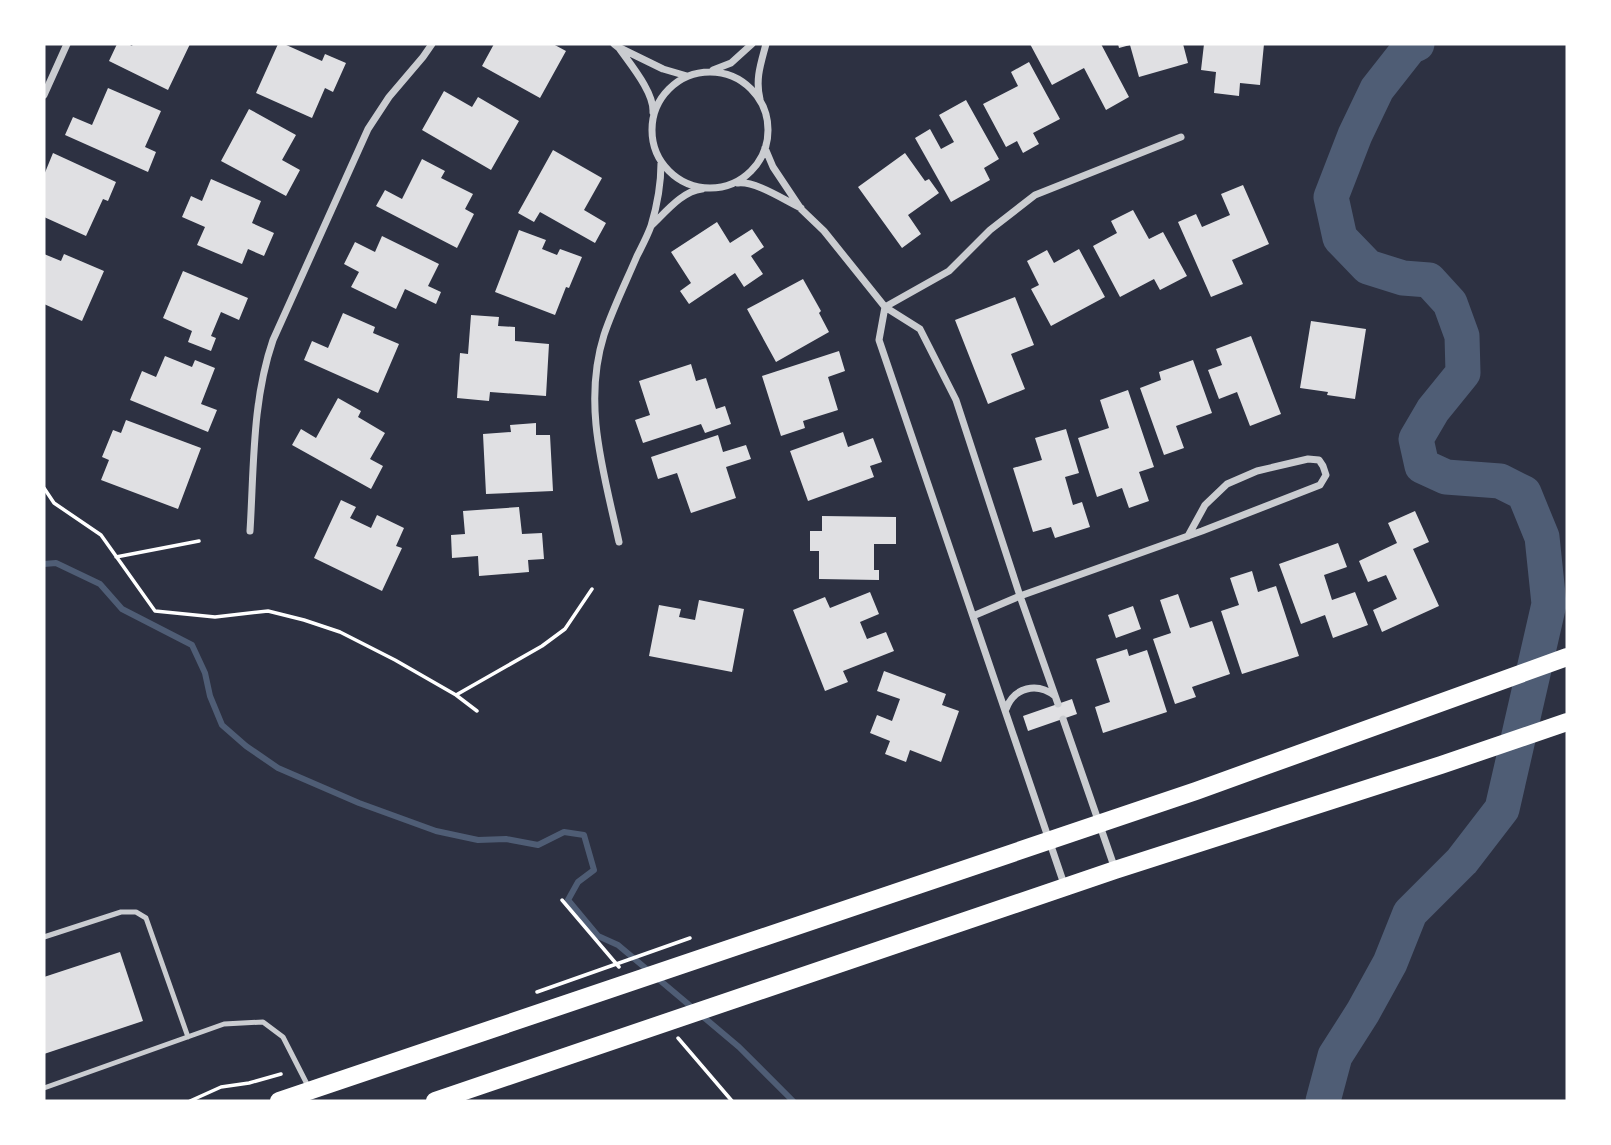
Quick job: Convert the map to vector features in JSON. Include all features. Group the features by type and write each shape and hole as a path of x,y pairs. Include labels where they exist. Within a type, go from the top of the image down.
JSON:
{"main road":[{"path":"279,1101 1196,791 1567,657"},
{"path":"435,1101 1115,870 1567,722"}],"street":[{"path":"44,95 67,44"},
{"path":"250,531 259,393 272,340 368,129 389,97 432,44"},
{"path":"653,116 656,106 670,87 687,76 717,70 731,63 752,44"},
{"path":"732,184 752,169 765,148 768,133 757,86 766,44"},
{"path":"617,46 663,69 687,76"},
{"path":"617,46 649,95 653,106 651,136 661,163 677,179 705,188"},
{"path":"707,72 730,75 747,86 761,103"},
{"path":"1065,887 879,340 886,307 949,271 990,230 1035,195 1181,137"},
{"path":"765,148 773,167 801,209 824,231 886,307 919,329 956,400 1057,700 1042,688 1026,688 1013,697 1005,711"},
{"path":"620,542 597,439 594,413 596,374 608,323 650,227 659,188 661,163"},
{"path":"650,227 694,190 742,182 801,209"},
{"path":"973,616 1020,596 1188,536 1320,485 1326,475 1323,466 1319,460 1308,459 1257,471 1227,484 1205,505 1188,536"},
{"path":"1063,719 1115,870"}],"lane":[{"path":"44,937 121,912 136,912 146,918 188,1037"},
{"path":"44,1088 224,1024 263,1022 284,1037 311,1090"}],"path":[{"path":"44,488 54,503 101,535 155,611 215,617 268,611 304,620 340,632 395,660 456,695 477,711"},
{"path":"116,557 199,541"},
{"path":"456,695 542,646 565,629 592,589"},
{"path":"562,900 624,973"},
{"path":"539,991 690,938"},
{"path":"677,1036 732,1101"},
{"path":"190,1101 221,1087 281,1074"}],"building":[{"path":"117,44 190,44 168,90 109,61"},
{"path":"278,44 284,44 322,61 325,54 346,63 333,92 325,88 312,118 256,93"},
{"path":"494,44 553,44 566,51 540,98 482,66"},
{"path":"1030,44 1101,44 1129,97 1106,110 1084,68 1052,85"},
{"path":"1118,44 1183,44 1188,63 1139,77 1130,45 1119,48"},
{"path":"1204,44 1264,44 1260,85 1240,83 1239,96 1214,93 1216,72 1201,70"},
{"path":"1029,62 1060,119 1033,133 1039,144 1023,153 1017,141 1006,147 983,104 1018,86 1011,72"},
{"path":"108,88 161,111 145,147 156,152 148,172 65,135 73,117 92,125"},
{"path":"444,91 472,107 478,97 519,121 491,170 422,130"},
{"path":"966,100 999,159 984,168 990,180 951,202 915,138 930,129 941,149 954,142 939,115"},
{"path":"249,109 296,135 282,160 300,170 286,196 221,161"},
{"path":"553,150 602,178 584,210 606,223 595,243 540,212 534,222 518,213"},
{"path":"53,153 116,182 108,201 103,199 86,236 44,217 44,175"},
{"path":"905,153 925,181 929,179 939,193 908,215 921,234 902,248 858,187"},
{"path":"422,159 445,171 441,178 473,194 465,209 474,214 457,248 376,206 385,190 402,199"},
{"path":"211,179 261,201 252,223 274,233 264,256 248,249 242,264 197,245 205,227 182,217 191,196 202,201"},
{"path":"1243,185 1269,244 1232,260 1243,284 1211,297 1178,222 1196,214 1202,227 1230,215 1221,194"},
{"path":"1133,210 1149,239 1163,232 1187,276 1160,290 1154,279 1120,297 1093,246 1117,233 1111,221"},
{"path":"717,222 730,243 752,229 764,247 751,256 763,274 744,287 735,273 689,304 680,291 691,283 671,252"},
{"path":"519,230 546,240 542,249 557,255 560,249 582,257 555,315 495,292"},
{"path":"382,236 439,264 428,286 441,292 436,304 405,289 396,309 351,287 359,272 344,264 355,242 375,252"},
{"path":"1079,249 1105,297 1051,326 1031,289 1039,285 1027,261 1047,250 1054,263"},
{"path":"44,254 61,261 64,254 104,271 82,321 44,304"},
{"path":"183,271 248,298 239,320 221,312 211,336 216,338 211,351 188,342 192,331 163,318"},
{"path":"803,279 829,332 776,362 747,309"},
{"path":"1015,297 1034,345 1011,354 1025,389 988,404 955,320"},
{"path":"343,313 375,327 373,333 399,344 378,393 304,360 312,341 328,348"},
{"path":"471,315 499,317 498,326 515,327 515,341 549,344 546,396 490,392 489,401 457,398 460,353 468,354"},
{"path":"1311,321 1366,329 1355,399 1300,388"},
{"path":"1251,336 1281,414 1250,426 1237,392 1219,399 1208,370 1222,365 1216,349"},
{"path":"839,351 845,371 828,377 838,410 803,421 805,428 781,436 762,376"},
{"path":"165,356 192,367 195,360 215,368 201,404 217,410 208,432 130,400 142,371 156,377"},
{"path":"1193,360 1212,413 1176,426 1184,448 1164,455 1140,388 1161,380 1159,372"},
{"path":"691,364 696,381 706,378 716,409 725,406 731,424 705,433 701,424 643,443 635,420 650,415 639,381"},
{"path":"1128,390 1154,467 1139,472 1149,501 1129,508 1122,488 1097,497 1078,438 1109,428 1100,400"},
{"path":"338,398 361,411 358,417 385,433 370,459 383,466 371,489 292,445 301,429 316,438"},
{"path":"126,420 201,448 178,509 101,480 109,460 102,457 113,430 121,433"},
{"path":"536,423 536,435 550,435 553,491 486,494 483,434 511,432 510,425"},
{"path":"1066,429 1079,473 1065,477 1073,505 1082,502 1090,527 1055,538 1051,527 1033,532 1013,468 1042,460 1035,438"},
{"path":"843,432 848,447 873,438 882,462 870,466 874,477 808,501 790,451"},
{"path":"718,435 723,452 746,445 751,459 726,467 736,498 691,513 677,473 658,479 651,457"},
{"path":"341,500 356,507 350,518 371,528 377,515 404,528 396,546 402,548 382,591 314,558"},
{"path":"519,507 522,534 542,533 544,559 528,560 529,572 479,576 478,556 452,558 451,535 465,534 463,511"},
{"path":"1415,511 1429,542 1413,549 1439,606 1382,632 1373,610 1397,599 1386,575 1368,582 1359,561 1397,543 1388,523"},
{"path":"822,516 896,517 896,544 874,544 874,570 879,570 879,580 819,579 819,551 810,551 810,531 822,531"},
{"path":"1338,543 1347,567 1324,575 1332,600 1355,592 1368,625 1333,638 1325,615 1301,624 1279,564"},
{"path":"1252,571 1258,592 1276,586 1299,656 1242,674 1221,611 1239,605 1230,578"},
{"path":"870,592 879,614 860,622 867,639 886,632 894,651 843,671 848,682 825,691 793,610 825,597 830,608"},
{"path":"1178,594 1190,628 1212,621 1230,674 1192,687 1196,697 1175,704 1153,639 1171,633 1160,600"},
{"path":"699,600 744,609 732,672 649,656 659,605 681,609 679,617 695,620"},
{"path":"1133,606 1141,629 1116,638 1108,615"},
{"path":"1127,649 1129,656 1147,650 1167,712 1103,733 1095,707 1110,702 1096,659"},
{"path":"884,671 946,694 942,705 959,711 941,762 910,750 906,762 885,754 890,741 870,733 877,715 892,721 900,699 877,691"},
{"path":"1072,699 1077,714 1028,731 1023,716"},
{"path":"120,952 143,1021 44,1054 44,977"}],"waterway":[{"path":"1323,1101 1335,1056 1390,963 1410,913 1462,861 1502,809 1549,604 1542,537 1524,493 1500,481 1446,477 1422,466 1416,439 1433,410 1463,373 1462,336 1450,303 1429,280 1403,278 1368,267 1340,238 1331,197 1355,135 1377,89 1410,47 1417,44"},
{"path":"44,564 56,563 100,584 122,609 192,645 205,673 210,696 222,725 278,768 359,803 436,831 478,840 506,839 538,845 564,832 584,835 594,870 578,882 568,900 598,936 618,945 739,1047 793,1101"}]}
